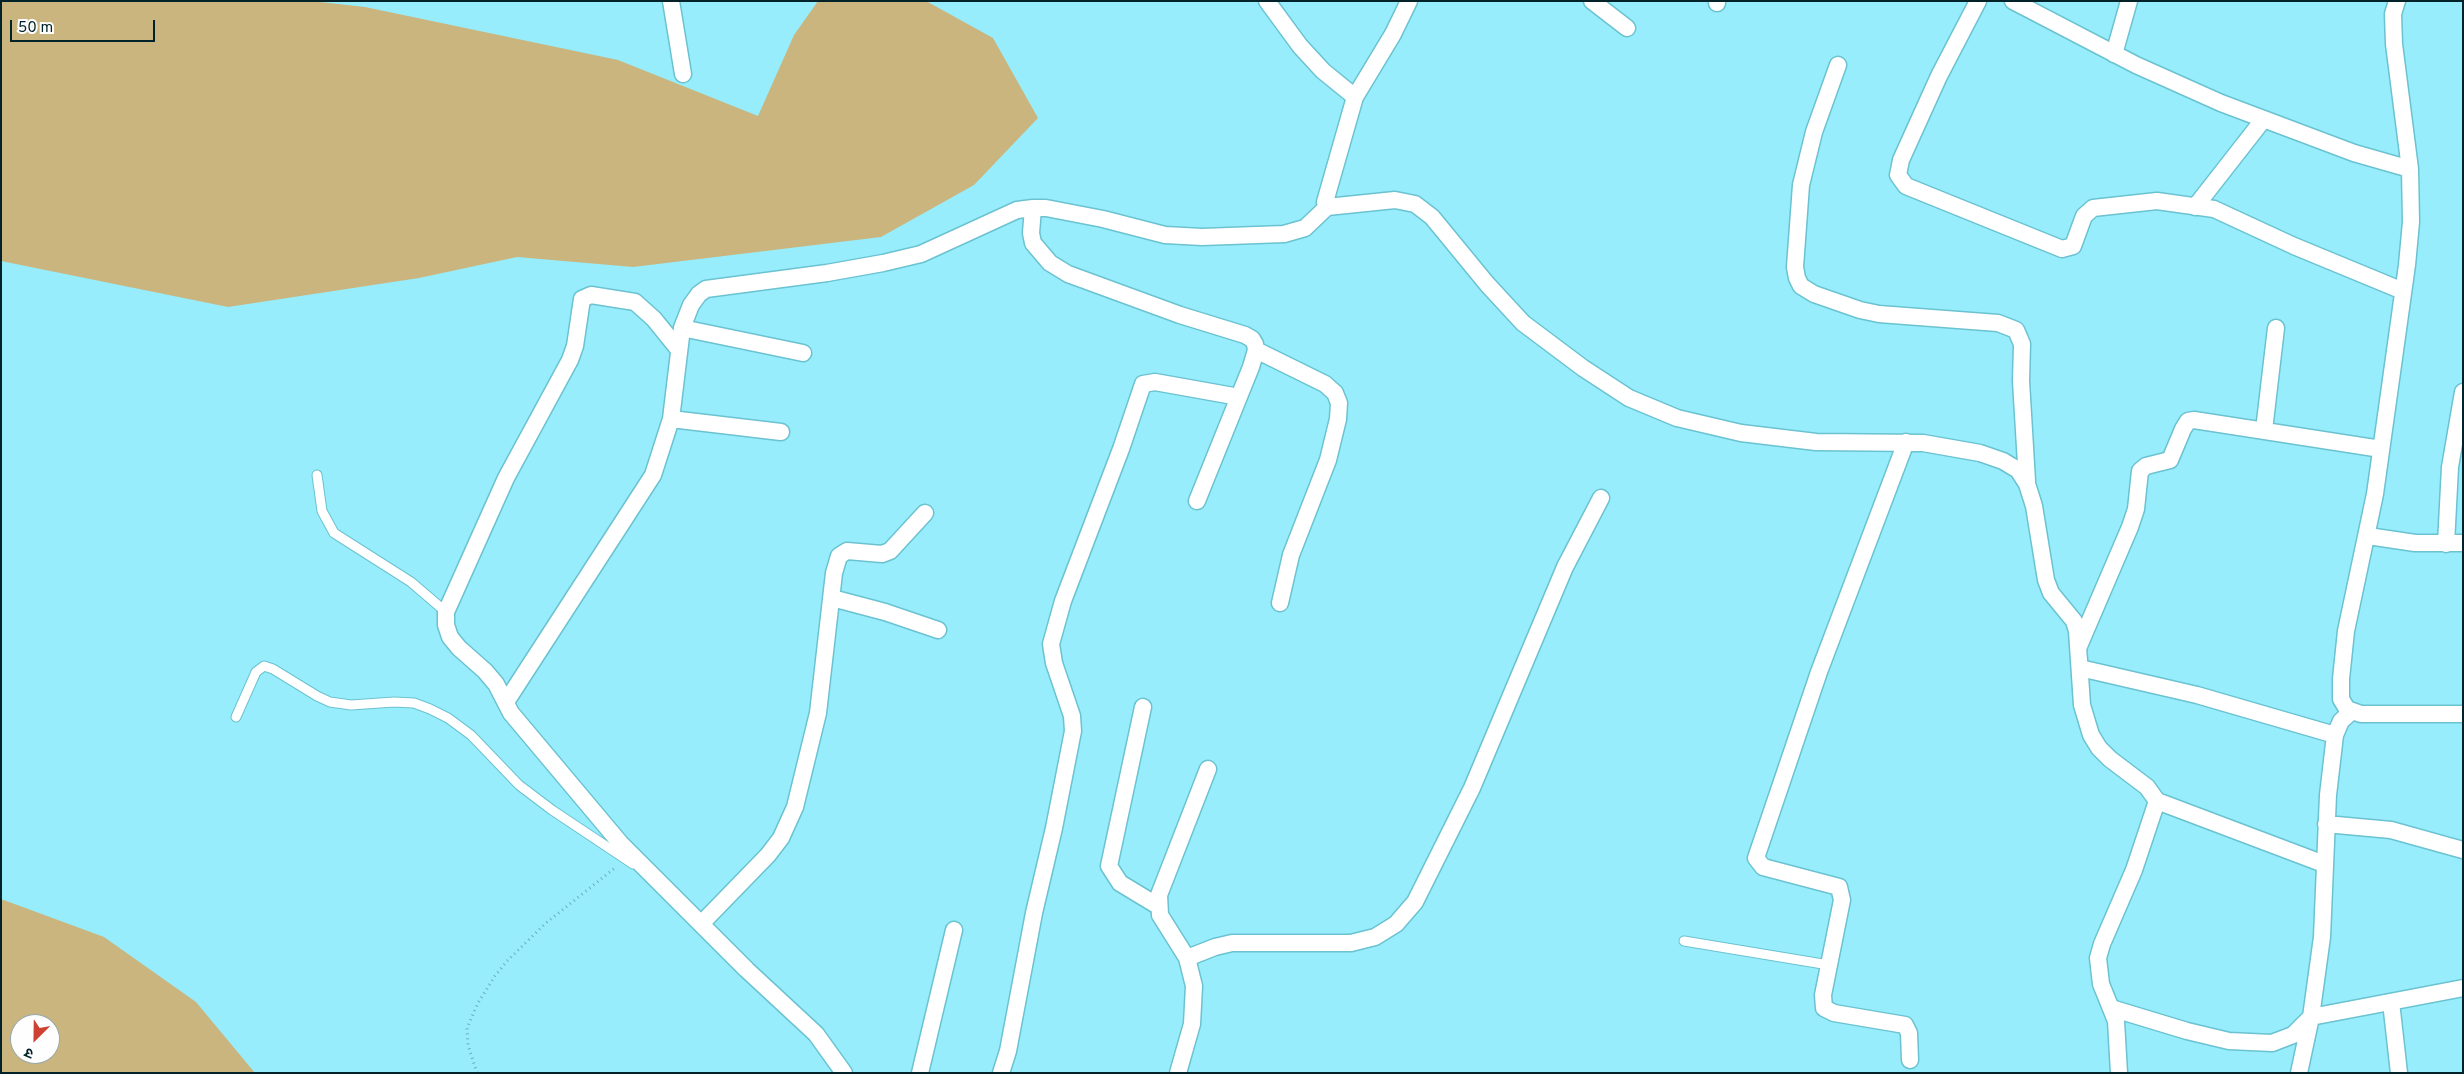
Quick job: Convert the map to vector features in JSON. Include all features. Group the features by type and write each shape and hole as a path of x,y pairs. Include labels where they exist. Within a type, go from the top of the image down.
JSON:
{"street":[{"path":"671,1 683,74"},
{"path":"1267,1 1300,46 1317,65 1355,97"},
{"path":"1327,207 1325,202 1355,97 1393,34 1409,1"},
{"path":"1592,1 1627,28"},
{"path":"1978,1 1939,76 1904,152 1898,174 1902,183 2062,249 2072,246 2084,216 2093,208 2158,201 2204,207 2221,212 2294,246 2403,291"},
{"path":"2013,1 2114,54 2263,120 2354,153 2410,170"},
{"path":"2114,54 2129,1"},
{"path":"2397,1 2393,14 2394,44 2410,170 2411,222 2368,536 2346,631 2341,699 2351,712 2360,714 2463,714"},
{"path":"1838,65 1814,132 1803,177 1795,267 1801,286 1814,294 1860,310 1879,314 1998,323 2016,330 2022,344 2021,390 2027,484 2034,506 2046,580 2051,593 2074,621 2079,646 2082,705 2098,748 2147,788 2156,801 2324,864"},
{"path":"2195,207 2263,120"},
{"path":"506,702 644,492 653,475 671,419 682,328 691,305 699,294 706,289 827,274 921,254 1017,210 1046,208 1103,219 1165,235 1202,238 1284,234 1304,228 1327,207 1395,200 1415,204 1432,217 1487,284 1524,323 1583,368 1630,398 1677,418 1741,433 1816,442 1923,443 1980,453 2003,461 2018,470 2027,484"},
{"path":"1032,208 1031,233 1033,243 1050,263 1068,274 1180,315 1252,338 1256,350 1197,501"},
{"path":"679,350 654,319 635,302 591,295 582,299 575,346 570,360 506,478 446,612 450,637 458,648 485,670 511,713 646,872 816,1034 844,1073"},
{"path":"682,328 804,354"},
{"path":"2264,430 2276,328"},
{"path":"1256,350 1325,384 1335,393 1339,403 1338,419 1328,460 1291,555 1280,604"},
{"path":"1000,1073 1008,1051 1034,913 1058,811 1073,731 1072,716 1054,663 1052,644 1062,601 1121,449 1143,384 1155,382 1239,397"},
{"path":"2368,536 2415,543 2455,543 2458,447 2463,392"},
{"path":"671,419 781,432"},
{"path":"2079,646 2130,527 2136,509 2139,476 2142,468 2170,460 2188,421 2264,430 2381,449"},
{"path":"1906,442 1819,672 1756,858 1764,867 1840,887 1842,900 1823,995 1824,1008 1834,1013 1904,1025 1909,1033 1910,1060"},
{"path":"1187,958 1214,947 1232,943 1350,943 1375,937 1396,924 1415,902 1472,788 1565,567 1600,498"},
{"path":"701,924 768,855 789,823 796,807 818,713 834,573 841,552 882,554 890,551 925,513"},
{"path":"832,598 885,612 938,630"},
{"path":"2080,668 2197,695 2335,735"},
{"path":"1143,707 1109,866 1111,872 1120,883 1158,906"},
{"path":"2300,1073 2311,1017 2322,937 2325,907 2324,864 2326,824 2335,735 2342,721 2351,712"},
{"path":"1178,1073 1194,1011 1194,986 1187,958 1160,915 1158,895 1208,769"},
{"path":"2119,1073 2119,1037 2111,1008 2101,984 2098,958 2102,944 2134,870 2156,801"},
{"path":"2326,824 2391,830 2463,850"},
{"path":"920,1073 954,930"},
{"path":"2111,1008 2187,1031 2229,1041 2278,1041 2293,1035 2311,1017 2463,988"},
{"path":"2391,1002 2399,1073"}],"lane":[{"path":"317,475 322,511 334,533 411,582 446,612"},
{"path":"236,717 256,672 264,666 330,702 351,705 394,702 414,703 430,709 448,718 471,735 519,785 552,810 646,872"},
{"path":"1684,941 1829,965"}],"path":[{"path":"478,1073 468,1044 467,1028 478,1003 507,961 572,900 626,860"}],"shaded area":[{"path":"1,1 311,1 365,7 618,60 758,116 794,35 818,1 926,1 993,38 1038,118 974,185 881,237 633,267 517,257 419,278 228,307 1,261"},
{"path":"1,899 104,937 196,1002 255,1073 1,1073"}]}
